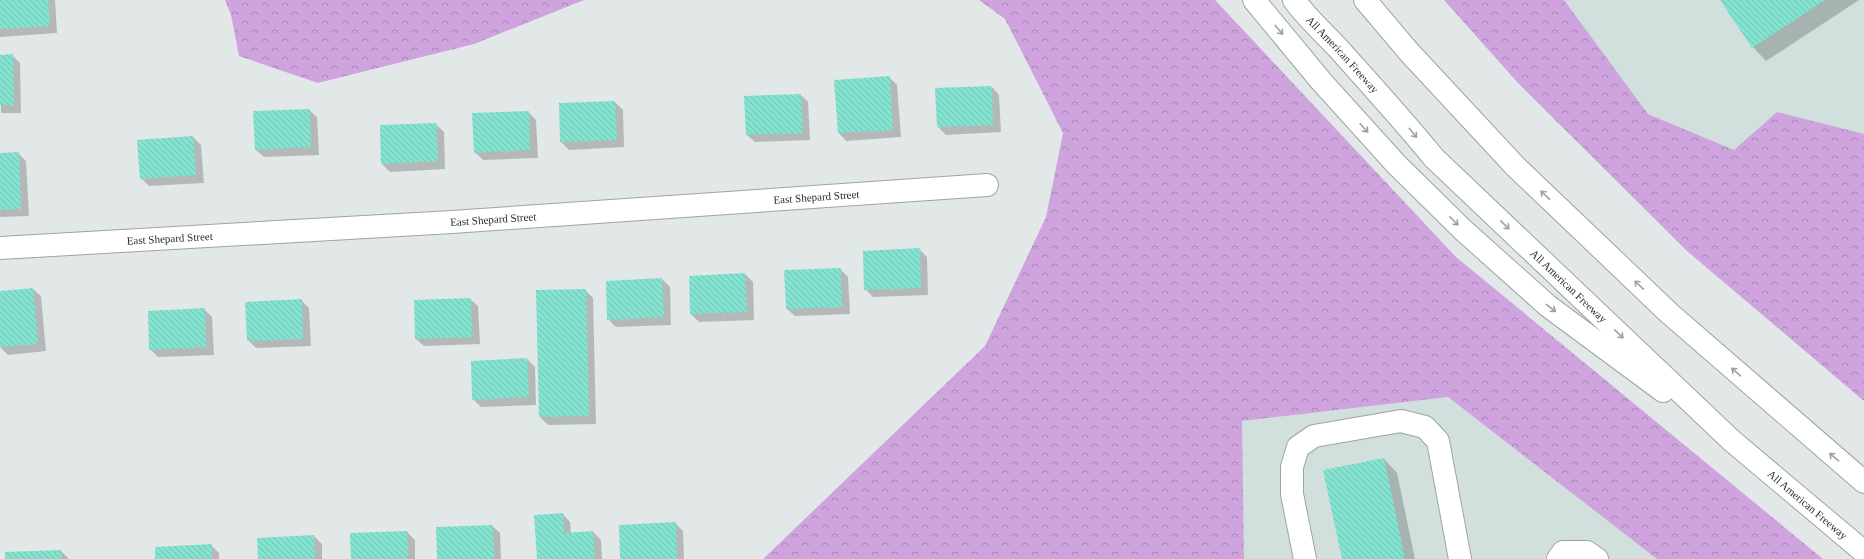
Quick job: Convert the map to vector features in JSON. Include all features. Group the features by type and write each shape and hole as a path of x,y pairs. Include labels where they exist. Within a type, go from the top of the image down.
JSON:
{"main road":[{"path":"1254,0 1321,81 1386,152 1463,230 1548,306 1731,440"},
{"name":"All American Freeway","path":"1294,0 1306,17 1332,42 1434,158 1731,440 1864,552"},
{"path":"1365,0 1415,58 1515,166 1668,313 1864,482"},
{"name":"East Shepard Street","path":"0,248 452,222 987,185"},
{"path":"1305,559 1292,494 1292,467 1298,447 1314,436 1401,421 1425,427 1438,441 1460,559"},
{"path":"1558,559 1563,552 1587,552 1596,559"}],"shaded area":[{"path":"1564,0 1864,0 1864,369 1648,114"},
{"path":"1448,397 1657,559 1244,559 1242,421"}],"green space":[{"path":"225,0 584,0 474,44 318,83 239,56 231,15"},
{"path":"979,0 1215,0 1456,257 1823,559 1657,559 1448,397 1242,421 1244,559 763,559 985,346 1046,217 1063,133 1005,19"},
{"path":"1444,0 1564,0 1648,114 1734,150 1777,112 1864,134 1864,401 1687,251 1518,83"}],"building":[{"path":"0,0 48,0 50,26 0,29"},
{"path":"1720,0 1825,0 1752,48"},
{"path":"13,54 14,105 0,105 0,55"},
{"path":"890,76 893,130 838,133 834,80"},
{"path":"992,86 993,125 937,127 935,88"},
{"path":"801,94 803,133 746,135 744,96"},
{"path":"615,101 617,140 560,142 559,103"},
{"path":"310,109 311,147 255,150 253,111"},
{"path":"529,111 530,150 474,153 472,113"},
{"path":"436,123 438,161 381,164 380,125"},
{"path":"193,136 196,175 140,179 137,140"},
{"path":"19,152 21,209 0,210 0,153"},
{"path":"920,248 921,288 864,290 863,251"},
{"path":"841,268 842,307 786,309 784,270"},
{"path":"745,273 747,312 690,314 689,276"},
{"path":"662,278 664,317 607,320 606,281"},
{"path":"33,288 38,344 0,347 0,291"},
{"path":"586,289 589,416 539,417 536,290"},
{"path":"471,298 472,337 415,339 414,300"},
{"path":"302,299 303,339 247,341 245,302"},
{"path":"205,308 206,347 149,350 148,311"},
{"path":"527,358 529,397 472,400 471,361"},
{"path":"1384,458 1405,559 1342,559 1323,470"},
{"path":"563,513 564,533 593,531 595,559 537,559 534,515"},
{"path":"676,522 677,559 620,559 619,525"},
{"path":"493,525 494,559 437,559 436,527"},
{"path":"407,531 408,559 351,559 350,533"},
{"path":"314,535 315,559 258,559 257,538"},
{"path":"212,544 212,559 155,559 155,547"},
{"path":"61,550 62,559 5,559 5,552"}]}
